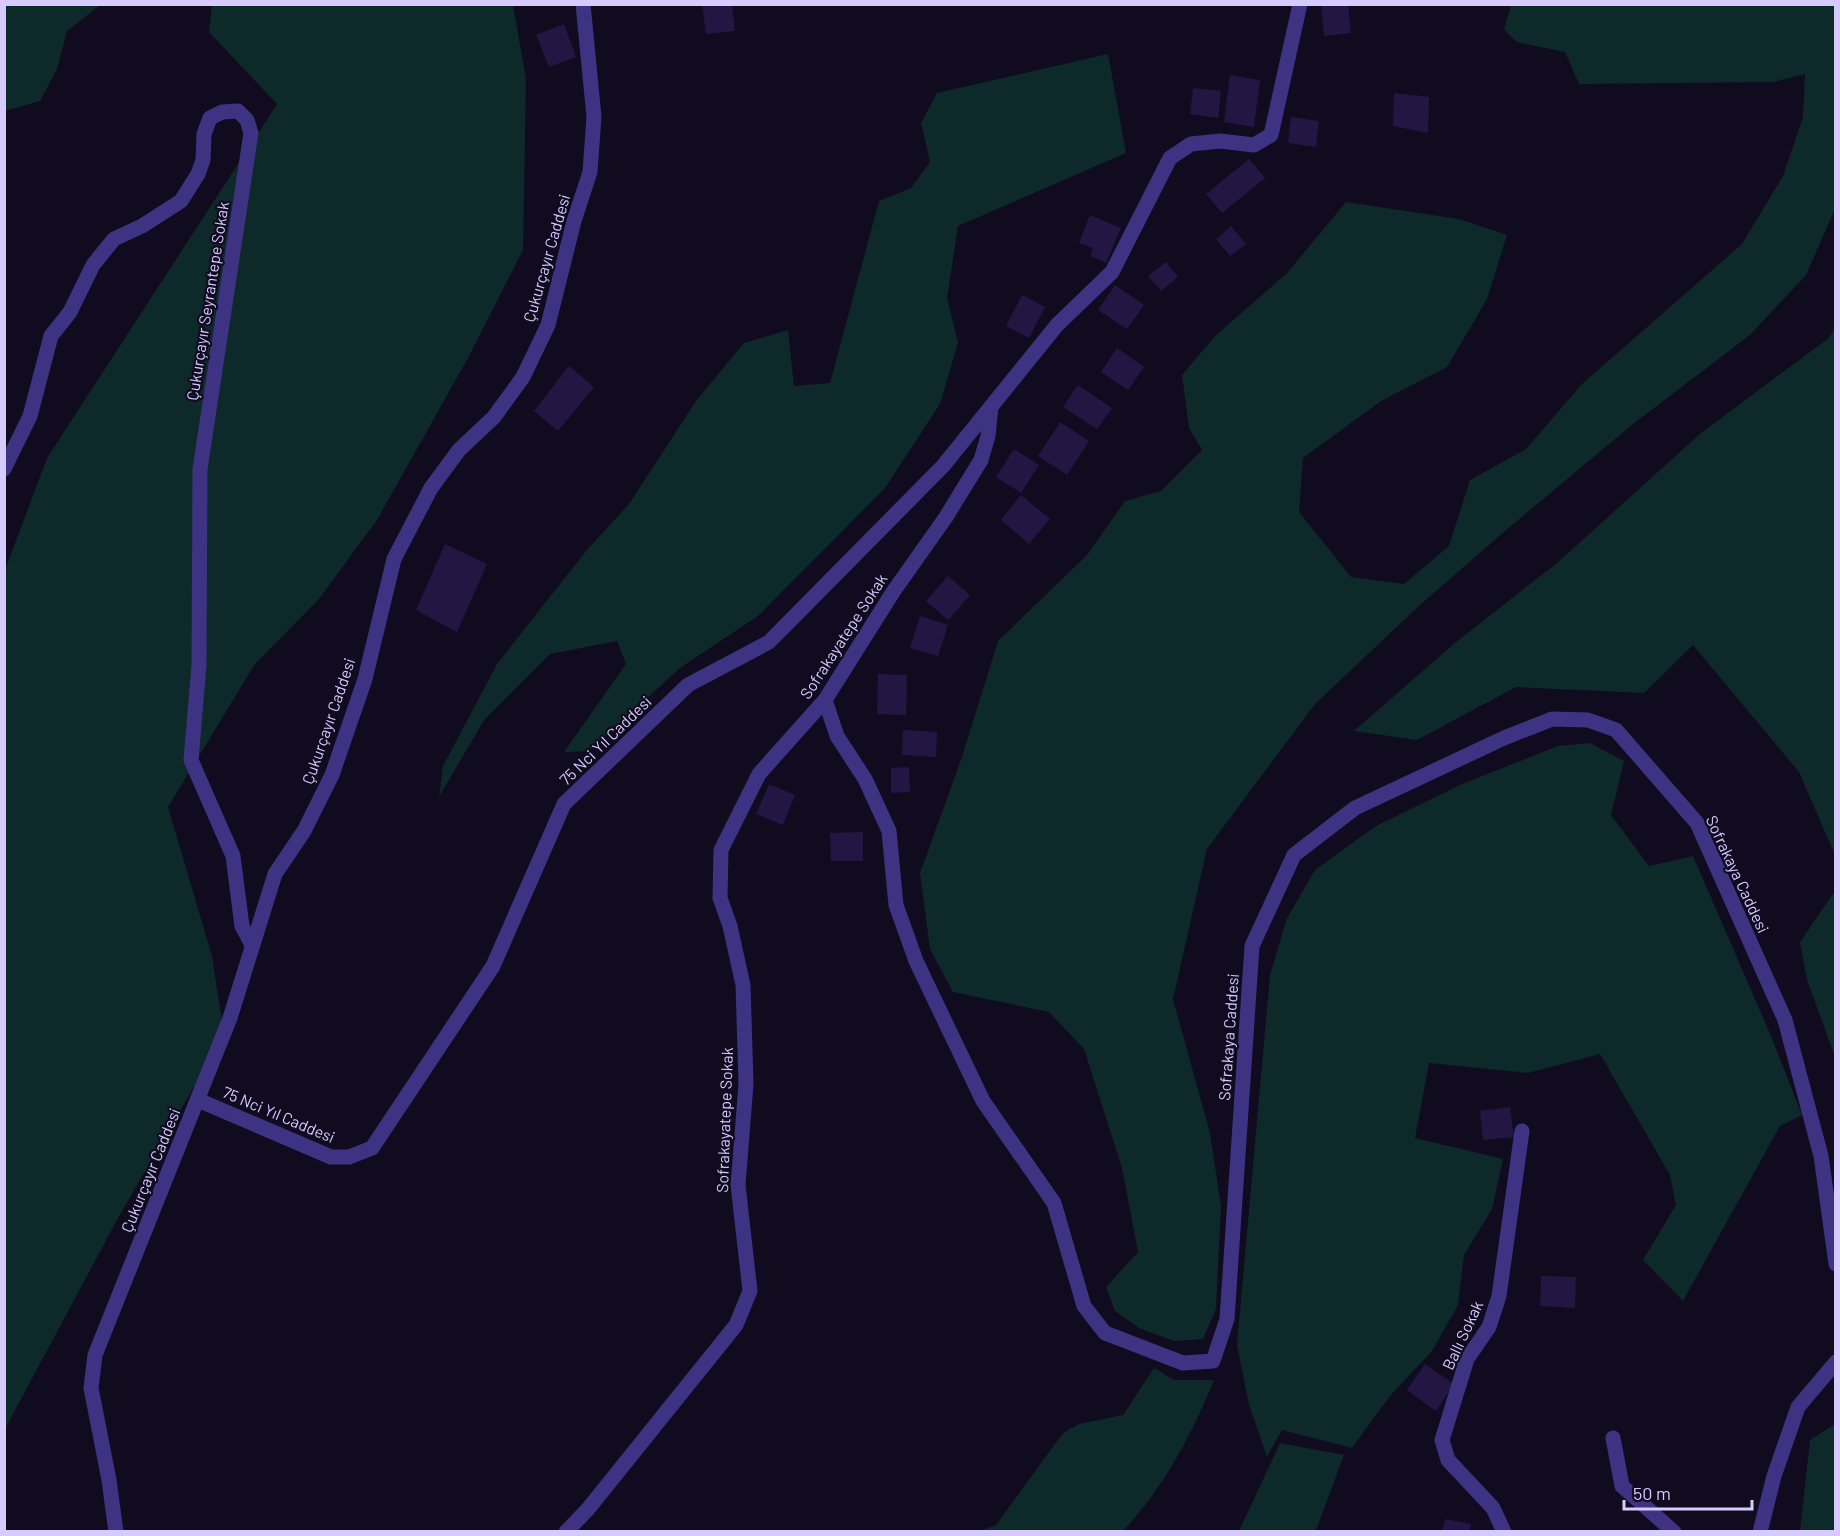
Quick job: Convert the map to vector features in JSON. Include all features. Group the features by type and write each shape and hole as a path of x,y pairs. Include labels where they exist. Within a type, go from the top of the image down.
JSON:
{"street":[{"name":"Çukurçayır Caddesi","path":"116,1532 109,1480 91,1388 95,1355 230,1018 251,943 275,874 304,831 332,775 364,680 394,559 430,488 459,450 494,417 523,377 548,325 574,220 590,172 594,117 583,4"},
{"name":"75 Nci Yıl Caddesi","path":"198,1100 331,1157 349,1157 372,1148 493,966 564,804 688,685 769,642 943,466 1057,325 1112,272 1170,158 1191,144 1220,141 1254,145 1271,135 1300,4"},
{"name":"Çukurçayır Seyrantepe Sokak","path":"4,469 30,416 51,336 70,312 93,265 114,239 142,226 181,201 198,174 203,160 204,134 210,118 222,112 238,111 247,120 251,133 200,469 199,665 191,760 233,856 242,926 251,943"},
{"name":"Sofrakayatepe Sokak","path":"566,1532 588,1509 736,1325 750,1291 738,1185 746,1084 743,985 730,926 720,898 721,850 759,774 825,699 892,592 946,517 981,460 988,436 991,407"},
{"name":"Sofrakaya Caddesi","path":"825,699 837,736 865,779 889,831 896,905 916,961 983,1101 1054,1203 1084,1306 1105,1333 1183,1363 1213,1361 1227,1319 1252,946 1294,855 1355,808 1503,738 1552,719 1588,720 1616,730 1697,823 1785,1020 1821,1156 1836,1264"},
{"name":"Ballı Sokak","path":"1504,1532 1493,1508 1448,1460 1442,1440 1467,1359 1489,1327 1499,1296 1522,1131"},
{"path":"1760,1532 1774,1476 1798,1407 1836,1362"},
{"path":"1613,1438 1622,1485 1643,1507 1674,1532"}],"green space":[{"path":"5,4 100,5 67,31 57,69 40,101 5,111"},
{"path":"212,5 513,5 526,79 523,250 468,358 377,520 319,599 255,664 168,807 212,956 224,1035 118,1218 5,1429 5,570 47,458 277,104 209,32"},
{"path":"1511,5 1835,5 1835,209 1806,275 1750,335 1633,424 1505,531 1420,605 1315,704 1207,849 1173,999 1210,1133 1221,1206 1216,1309 1203,1339 1174,1341 1139,1328 1115,1311 1106,1287 1138,1252 1122,1168 1084,1049 1049,1012 953,992 930,949 920,873 961,760 998,641 1087,555 1125,501 1161,491 1202,450 1189,428 1182,375 1215,336 1287,273 1346,202 1459,219 1507,235 1487,299 1447,367 1381,401 1303,458 1299,512 1351,577 1404,584 1449,546 1470,480 1526,449 1582,384 1742,244 1783,176 1803,117 1805,74 1773,82 1579,84 1565,52 1517,42 1504,30"},
{"path":"1108,54 1126,153 958,226 947,298 958,343 940,404 885,488 758,616 680,668 589,751 564,752 626,664 617,641 550,654 484,720 439,797 443,766 497,664 586,551 629,504 696,401 744,343 788,330 794,386 830,383 879,201 911,188 930,162 921,123 937,93"},
{"path":"1835,327 1835,855 1799,772 1693,645 1644,693 1516,687 1417,740 1354,731 1456,642 1557,563 1701,433 1829,338"},
{"path":"1590,743 1624,761 1611,815 1649,866 1693,856 1771,1036 1802,1115 1780,1126 1683,1301 1643,1260 1676,1205 1670,1175 1600,1054 1528,1073 1429,1063 1415,1138 1503,1159 1492,1209 1464,1255 1458,1305 1432,1351 1390,1396 1352,1448 1282,1430 1267,1457 1249,1405 1237,1345 1270,975 1287,918 1315,870 1376,826 1462,784 1558,746"},
{"path":"1835,891 1835,1057 1807,980 1800,942"},
{"path":"1154,1368 1174,1380 1214,1380 1196,1420 1164,1479 1123,1531 980,1531 996,1525 1063,1433 1079,1424 1123,1415"},
{"path":"1835,1424 1835,1531 1800,1531 1810,1440"},
{"path":"1280,1443 1344,1455 1318,1525 1315,1531 1239,1531"}],"building":[{"path":"702,4 732,4 735,31 706,34"},
{"path":"1321,4 1348,4 1351,33 1324,36"},
{"path":"564,24 576,57 549,67 536,35"},
{"path":"1230,75 1260,80 1254,127 1224,122"},
{"path":"1193,88 1221,91 1218,118 1190,114"},
{"path":"1394,93 1429,97 1428,133 1393,126"},
{"path":"1291,117 1319,121 1316,147 1288,143"},
{"path":"1249,159 1265,178 1222,213 1206,194"},
{"path":"1090,215 1121,228 1106,263 1090,256 1093,248 1079,243"},
{"path":"1231,226 1246,244 1230,256 1216,239"},
{"path":"1166,262 1178,277 1161,291 1148,276"},
{"path":"1115,285 1144,305 1127,329 1098,310"},
{"path":"1022,295 1045,307 1029,338 1006,326"},
{"path":"1117,348 1144,367 1128,390 1101,372"},
{"path":"569,366 594,387 558,431 534,411"},
{"path":"1078,385 1112,408 1097,429 1063,407"},
{"path":"1060,422 1089,441 1067,475 1038,456"},
{"path":"1014,449 1039,465 1021,493 996,477"},
{"path":"1021,495 1050,519 1029,544 1001,520"},
{"path":"445,544 487,564 457,632 416,610"},
{"path":"948,576 970,595 948,620 926,601"},
{"path":"920,616 948,625 938,656 910,648"},
{"path":"878,674 907,675 906,715 877,714"},
{"path":"903,730 937,732 936,757 902,755"},
{"path":"909,767 910,792 891,793 891,768"},
{"path":"769,784 795,795 783,825 756,814"},
{"path":"863,832 863,861 831,861 830,833"},
{"path":"1510,1107 1514,1137 1483,1140 1480,1111"},
{"path":"1541,1276 1576,1277 1575,1308 1540,1306"},
{"path":"1425,1364 1454,1384 1436,1411 1407,1390"},
{"path":"1445,1519 1471,1524 1469,1532 1442,1532"}]}
